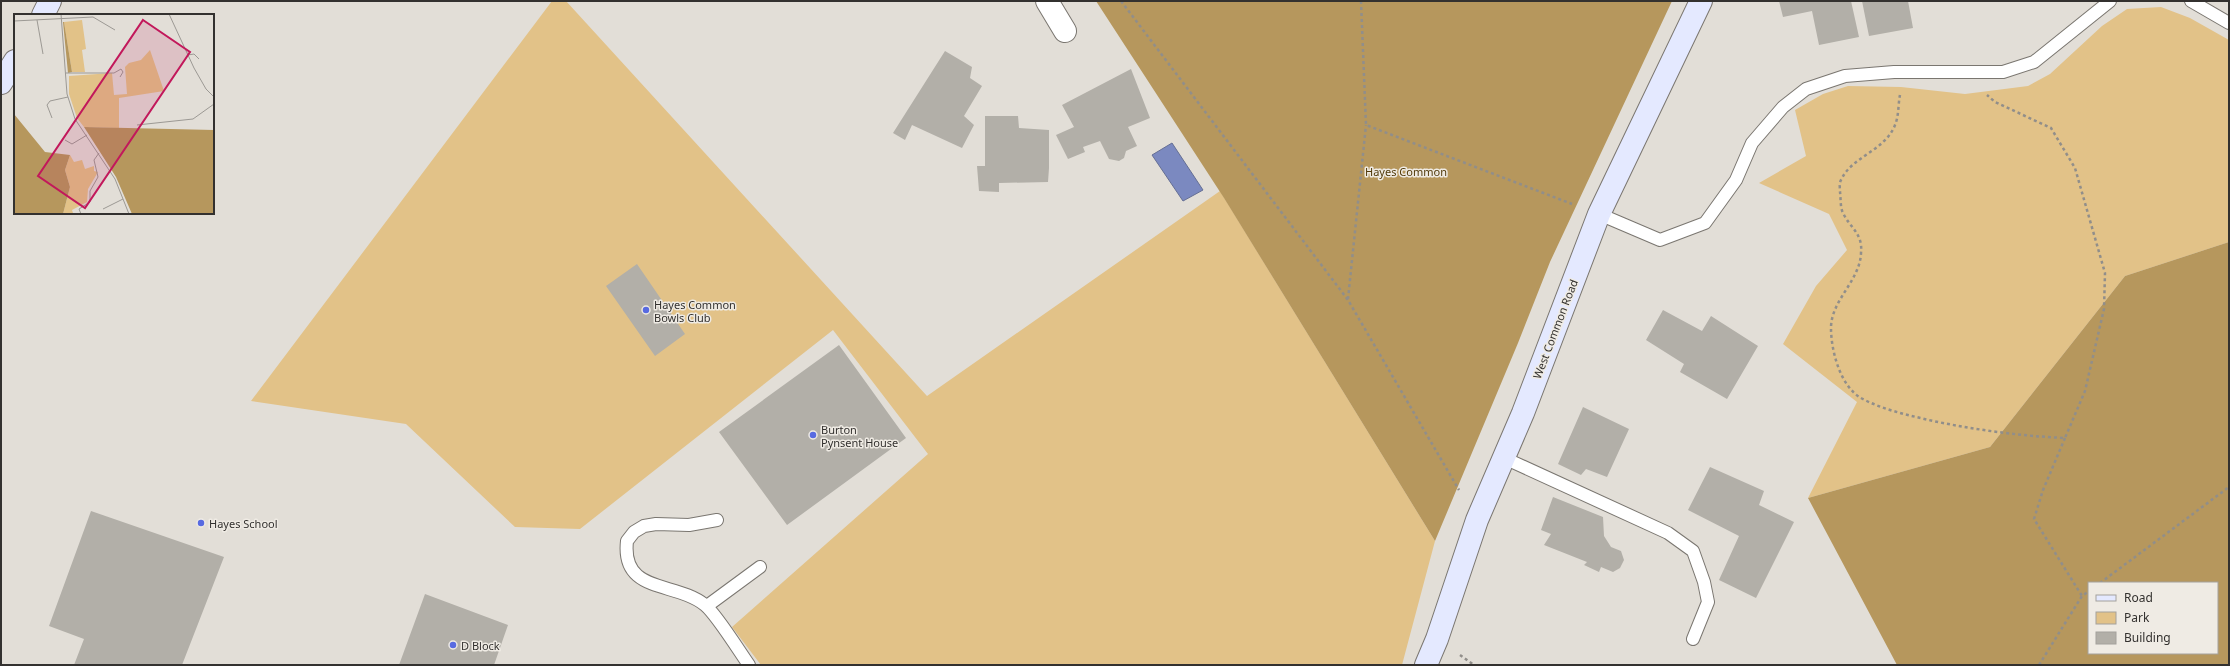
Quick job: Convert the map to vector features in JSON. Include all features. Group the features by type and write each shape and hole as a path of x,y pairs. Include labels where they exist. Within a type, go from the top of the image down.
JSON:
{"street":[{"path":"1047,1 1065,31"},
{"name":"West Common Road","path":"1426,665 1437,639 1477,520 1502,457 1523,413 1599,214 1701,1"},
{"path":"1,83 14,63"}],"lane":[{"path":"1599,214 1660,240 1706,224 1736,180 1752,143 1784,107 1806,89 1845,76 1903,73 2003,72 2034,62 2110,1"},
{"path":"2191,1 2229,23"},
{"path":"1502,457 1668,533 1693,551 1704,582 1708,602 1693,639"},
{"path":"717,520 689,525 656,524 644,526 634,532 627,541 628,564 634,574 646,581 693,597 707,606 749,665"},
{"path":"707,606 760,567"}],"path":[{"path":"1120,1 1348,300 1477,520"},
{"path":"1348,300 1366,125 1361,1"},
{"path":"1903,73 1895,125 1878,147 1852,165 1840,181 1841,208 1844,215 1856,230 1862,253 1858,267 1836,309 1831,327 1832,342 1846,383 1861,398 1883,408 1903,414 1965,427 2021,436 2065,438"},
{"path":"1960,73 1996,102 2051,128 2075,168 2105,274 2104,309 2085,391 2043,490 2034,519 2082,596"},
{"path":"1366,125 1599,214"},
{"path":"2101,582 2229,487"},
{"path":"2039,665 2082,596 2088,592"}],"green space":[{"path":"552,1 566,1 927,396 1220,191 1435,541 1402,665 761,665 732,627 928,454 833,330 580,529 515,527 406,424 251,401"},
{"name":"Hayes Common","path":"1096,1 1672,1 1550,262 1518,343 1435,541 1224,198"},
{"path":"2161,7 2190,18 2229,40 2229,242 2125,276 1990,447 1808,498 1857,402 1783,344 1816,286 1847,250 1829,214 1759,183 1806,156 1795,110 1823,94 1848,86 1901,87 1965,94 2028,86 2050,74 2102,26 2127,9"},
{"path":"2229,242 2229,665 1897,665 1808,498 1990,447 2125,276"}],"water":[{"path":"1172,143 1203,190 1183,201 1152,155"}],"building":[{"path":"1779,1 1851,1 1859,37 1819,45 1812,11 1783,17"},
{"path":"1862,1 1908,1 1913,28 1869,36"},
{"path":"945,51 972,67 970,78 982,86 964,116 974,125 962,148 912,125 905,140 893,133"},
{"path":"1131,69 1150,118 1128,127 1137,146 1126,151 1124,158 1119,161 1109,159 1100,141 1083,147 1085,152 1068,159 1056,135 1074,127 1062,105"},
{"path":"985,116 1018,116 1019,128 1049,130 1048,182 999,183 999,192 979,191 977,166 985,166"},
{"name":"Hayes Common Bowls Club","path":"637,264 685,334 655,356 606,286"},
{"path":"1663,310 1702,331 1711,316 1758,346 1727,399 1680,372 1684,364 1646,340"},
{"name":"Burton Pynsent House","path":"839,345 906,438 787,525 719,432"},
{"path":"1583,407 1629,429 1607,477 1586,469 1581,475 1558,464"},
{"path":"1710,467 1764,491 1759,505 1794,522 1756,598 1719,580 1739,536 1688,510"},
{"path":"1553,497 1603,517 1604,536 1611,547 1621,551 1624,560 1620,568 1613,572 1601,567 1599,572 1584,565 1587,562 1544,545 1551,534 1541,530"},
{"path":"91,511 224,557 182,665 74,665 84,639 49,626"},
{"name":"D Block","path":"425,594 508,625 494,665 399,665"}],"place":[{"name":"Hayes Common Bowls Club","path":"646,310"},
{"name":"Burton Pynsent House","path":"813,435"},
{"name":"Hayes School","path":"201,523"},
{"name":"D Block","path":"453,645"}]}
